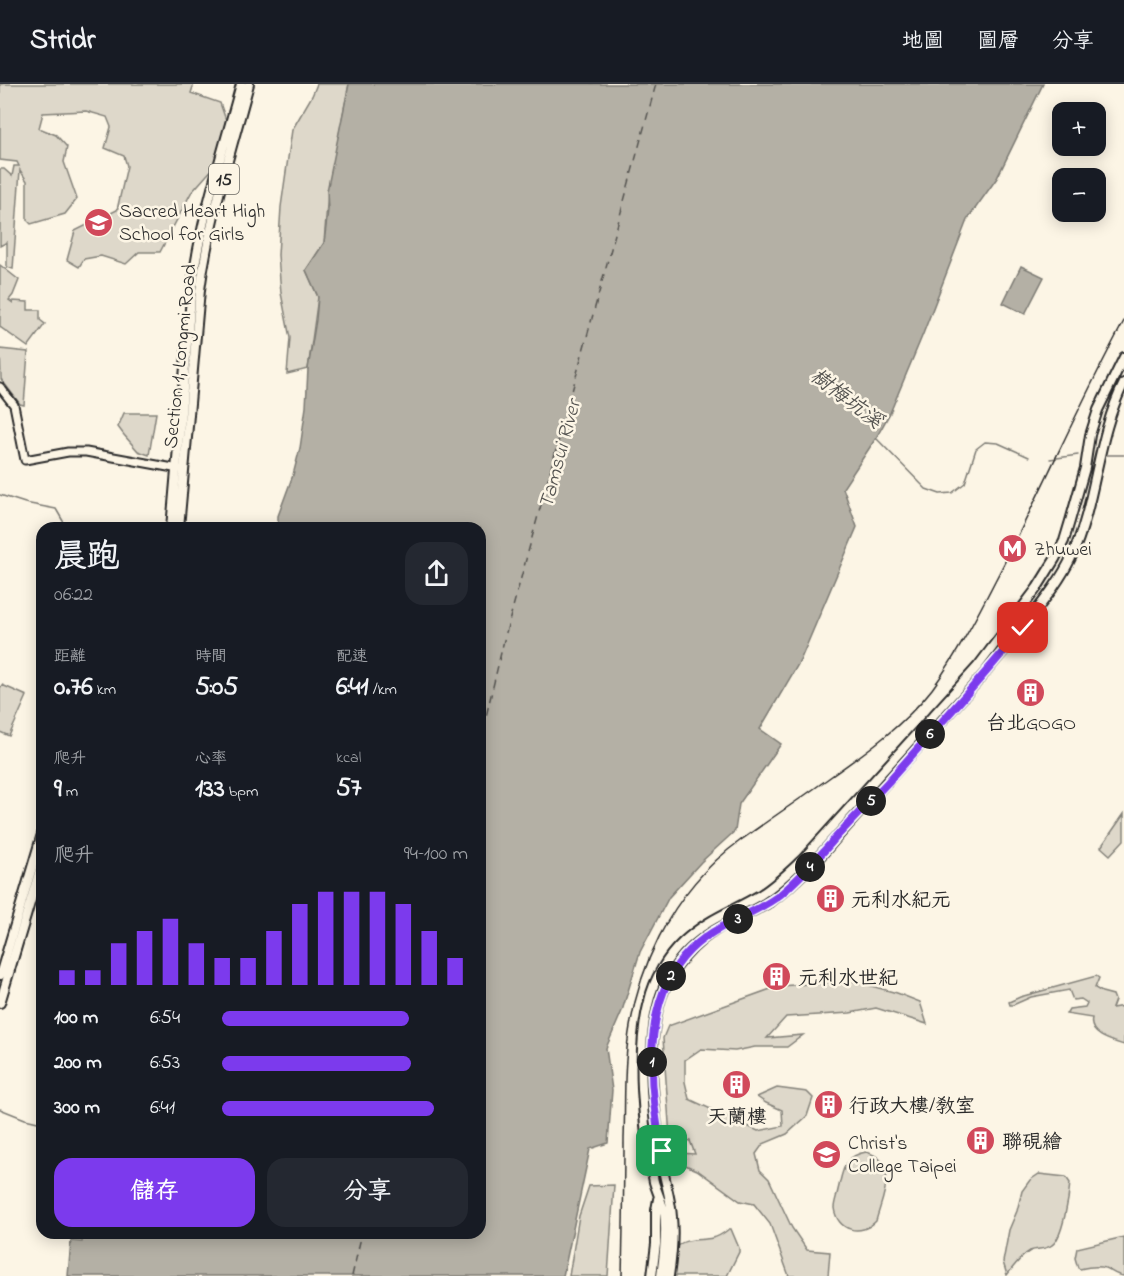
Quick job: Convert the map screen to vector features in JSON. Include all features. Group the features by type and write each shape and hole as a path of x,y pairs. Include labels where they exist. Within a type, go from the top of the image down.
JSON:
{"main road":[{"name":"Section 1, Longmi Road","path":"179,522 181,469 198,275 210,198 241,84"},
{"name":"Section 1, Longmi Road","path":"198,275 249,84"},
{"path":"662,1276 664,1211 648,1146 642,1073 645,1018 649,999 662,970 682,942 698,929 717,916 759,896 775,885 802,860 978,666 1037,588 1064,541 1098,410 1124,357"},
{"path":"669,1276 673,1238 672,1218 655,1112 652,1058 657,1017 669,980 691,949 705,937 774,899 814,863 1009,645 1047,596 1072,556 1083,527 1108,423 1124,383"},
{"name":"Section 1, Longmi Road","path":"172,522 181,469"},
{"path":"0,975 36,854"},
{"path":"0,1003 36,883"},
{"path":"652,1276 656,1244 656,1210 659,1198"}],"street":[{"path":"0,387 14,405 25,460 68,452 87,452 181,469"}],"shaded area":[{"path":"0,84 194,84 191,93 220,103 226,120 215,166 191,193 160,252 139,252 126,264 101,256 84,259 79,267 67,260 75,231 117,210 127,166 124,156 105,148 111,127 107,117 86,111 43,113 39,128 56,135 67,147 64,162 77,199 65,214 31,224 27,220 27,181 20,170 13,269 7,267 7,242 0,246 0,169 4,169 12,176 14,166 19,166 17,162 0,160"},
{"path":"317,84 349,84 328,191 324,243 306,270 318,297 308,369 287,374 290,338 281,293 278,255 281,207 292,130"},
{"path":"0,265 19,280 9,300 13,303 13,301 28,302 28,310 40,310 40,320 45,324 28,347 0,327"},
{"path":"0,349 28,352 24,405 20,404 1,379"},
{"path":"124,413 156,413 149,455 138,451 118,427"},
{"path":"2,685 27,696 9,736 0,732 0,688"},
{"path":"1124,814 1124,840 1110,855 1101,847"},
{"path":"1096,976 1099,978 1095,988 1113,995 1115,1000 1112,1008 1124,1006 1124,1045 1097,1033 1093,1029 1092,1018 1066,1014 1069,1009 1085,1007 1087,1003 1081,999 1073,1000 1069,990 1031,997 1013,1005 1009,1002 1020,997"},
{"path":"853,981 920,1002 927,1024 876,1008 850,1013 786,1017 767,1038 803,1035 787,1047 755,1047 735,1051 701,1049 685,1060 685,1082 689,1099 758,1131 783,1126 782,1110 757,1097 777,1088 807,1092 813,1098 807,1116 787,1134 763,1144 756,1154 760,1170 769,1179 792,1228 807,1250 830,1252 828,1276 789,1276 770,1224 754,1204 740,1201 697,1170 676,1161 677,1153 695,1154 690,1141 670,1137 663,1038 668,1026 779,986"},
{"path":"866,1152 883,1163 886,1172 885,1191 876,1221 864,1229 850,1229 836,1216 834,1204 845,1165 853,1157"},
{"path":"1039,1174 1066,1177 1070,1183 1062,1226 1052,1245 1027,1253 1007,1275 1003,1262 1009,1230 1022,1191 1030,1180"},
{"path":"614,1185 608,1276 569,1276 579,1216 589,1186"},
{"path":"731,1229 739,1252 727,1276 672,1276 674,1254 679,1245 683,1242 715,1237"},
{"path":"1124,1237 1124,1276 1102,1267 1078,1268 1075,1258 1077,1248"}],"water":[{"name":"Tamsui River","path":"349,84 1043,84 997,178 967,220 890,413 843,488 857,527 800,661 760,729 781,744 739,804 735,831 701,862 669,897 640,952 622,1011 606,1048 612,1090 608,1143 590,1149 563,1276 68,1276 71,1241 82,1242 82,1239 486,1239 486,522 278,522 300,448 318,297 306,270 324,243 328,210 327,191"},
{"path":"1021,266 1044,277 1025,314 1003,303"}],"waterway":[{"name":"樹梅坑溪","path":"876,438 926,489 940,494 952,493 965,483 976,449 985,442 998,443 1029,457"},
{"name":"樹梅坑溪","path":"1050,459 1078,455"},
{"name":"樹梅坑溪","path":"1107,455 1124,455"},
{"path":"0,495 56,509 64,522"},
{"path":"0,1109 36,1122"}],"ferry route":[{"path":"486,716 504,640 656,84"},
{"path":"352,1276 361,1239"}],"railway":[{"path":"622,1276 626,1060 637,997 646,966 659,937 675,909 716,861 741,840 870,748 897,726 932,689 958,650 981,609 1124,321"}],"place":[{"name":"Sacred Heart High School for Girls","path":"98,222"},
{"name":"Zhuwei","path":"1013,548"},
{"name":"台北GOGO","path":"1031,692"},
{"name":"元利水紀元","path":"830,899"},
{"name":"元利水世紀","path":"777,977"},
{"name":"天蘭樓","path":"737,1085"},
{"name":"行政大樓/教室","path":"828,1105"},
{"name":"聯硯繪","path":"981,1141"},
{"name":"Christ's College Taipei","path":"827,1154"}],"route":[{"path":"662,1151 654,1102 652,1058 655,1026 661,1000 669,980 680,963 705,937 780,895 814,863 1023,628"}]}
